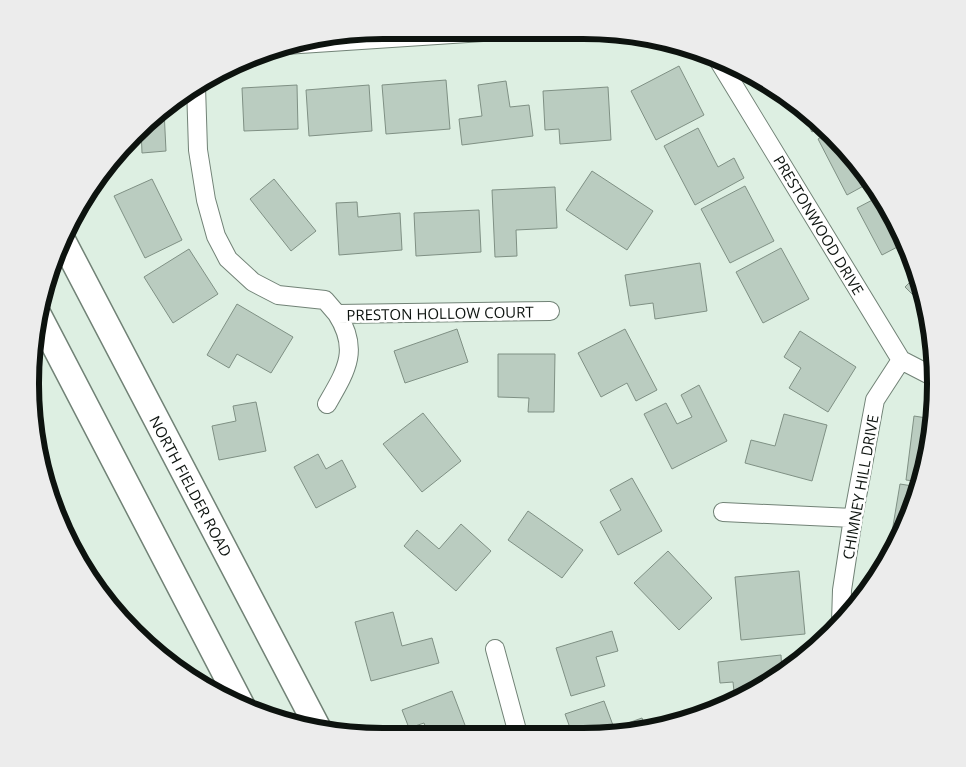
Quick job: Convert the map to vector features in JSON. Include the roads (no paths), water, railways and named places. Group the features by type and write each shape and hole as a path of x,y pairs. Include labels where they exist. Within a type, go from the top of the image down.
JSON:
{"main road":[{"name":"NORTH FIELDER ROAD","path":"67,248 315,722"},
{"path":"44,325 236,695"}],"street":[{"path":"347,41 377,39"},
{"name":"PRESTONWOOD DRIVE","path":"724,69 901,360"},
{"name":"PRESTON HOLLOW COURT","path":"196,94 198,150 206,200 216,236 228,259 253,282 278,295 324,300 337,314 550,312"},
{"path":"327,404 345,374 349,357 348,338 337,314"},
{"path":"901,360 927,373"},
{"name":"CHIMNEY HILL DRIVE","path":"841,612 842,590 853,518 876,400 901,360"},
{"path":"723,512 853,518"},
{"path":"495,649 516,728"}]}
